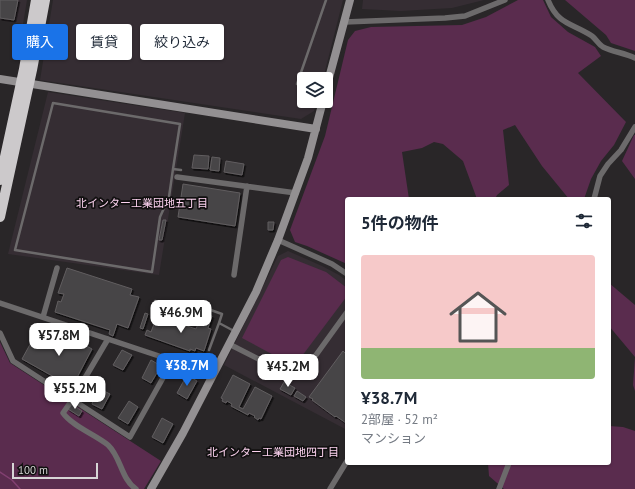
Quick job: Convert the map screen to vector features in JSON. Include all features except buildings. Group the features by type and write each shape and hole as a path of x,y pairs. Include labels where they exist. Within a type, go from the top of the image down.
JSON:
{"highway":[{"path":"28,70 36,0"},
{"path":"0,217 28,70 45,0"},
{"path":"0,158 14,114 22,100"},
{"path":"0,180 14,114"}],"street":[{"path":"331,72 350,0"},
{"path":"345,22 437,19 465,16 505,0"},
{"path":"548,0 558,17 568,24 582,30 594,38 602,46 635,58"},
{"path":"0,79 316,129"},
{"path":"151,489 183,433 256,292 296,193 321,108"},
{"path":"595,197 600,176 608,164 622,150 635,127"},
{"path":"177,177 296,193"},
{"path":"234,275 247,186"},
{"path":"278,240 332,264 345,273"},
{"path":"43,317 57,268"},
{"path":"0,303 213,374"},
{"path":"229,344 280,370 303,373 345,315"},
{"path":"0,333 13,361 130,437 173,360"},
{"path":"108,338 63,413 108,445 113,451 128,482 136,489"},
{"path":"330,489 345,464"},
{"path":"499,489 508,465"}],"lane":[{"path":"301,72 326,0"},
{"path":"53,103 180,124 173,169 169,197 160,217 152,272 15,250 53,103"},
{"path":"173,169 181,170"},
{"path":"155,301 205,308 222,314 209,350"},
{"path":"219,323 235,331"}],"shaded area":[{"path":"0,0 27,0 23,24 0,20"},
{"path":"53,0 343,0 325,72 297,72 297,108 315,108 314,111 301,119 40,80 43,60 68,60 68,24 49,24"},
{"path":"363,0 484,0 452,8 401,11 362,9"},
{"path":"518,0 543,0 551,17 568,32 595,47 601,56 578,73 626,122 614,145 601,161 591,179 585,197 567,197 542,166 515,125 503,130 509,185 496,197 476,197 463,161 443,144 434,142 422,148 402,152 409,197 345,197 345,263 295,242 290,230 325,136 332,108 333,108 348,40 355,31 371,27 462,25 486,17"},
{"path":"565,0 635,0 635,51 611,43 606,35"},
{"path":"48,92 185,113 159,275 8,254"},
{"path":"635,135 635,179 622,161"},
{"path":"288,251 322,266 345,280 345,429 224,365 278,256"},
{"path":"288,257 326,272 345,286 345,299 299,360 281,359 242,338 281,260"},
{"path":"611,285 635,305 635,357 611,328"},
{"path":"0,342 10,363 161,461 144,489 0,489"},
{"path":"635,357 635,391 633,385"},
{"path":"611,426 623,427 635,431 635,489 504,489 489,476 488,465 611,465"}],"waterway":[{"path":"0,472 12,480 20,489"}],"district":[{"name":"北インター工業団地五丁目","path":"142,203"},
{"name":"北インター工業団地四丁目","path":"273,452"}]}
